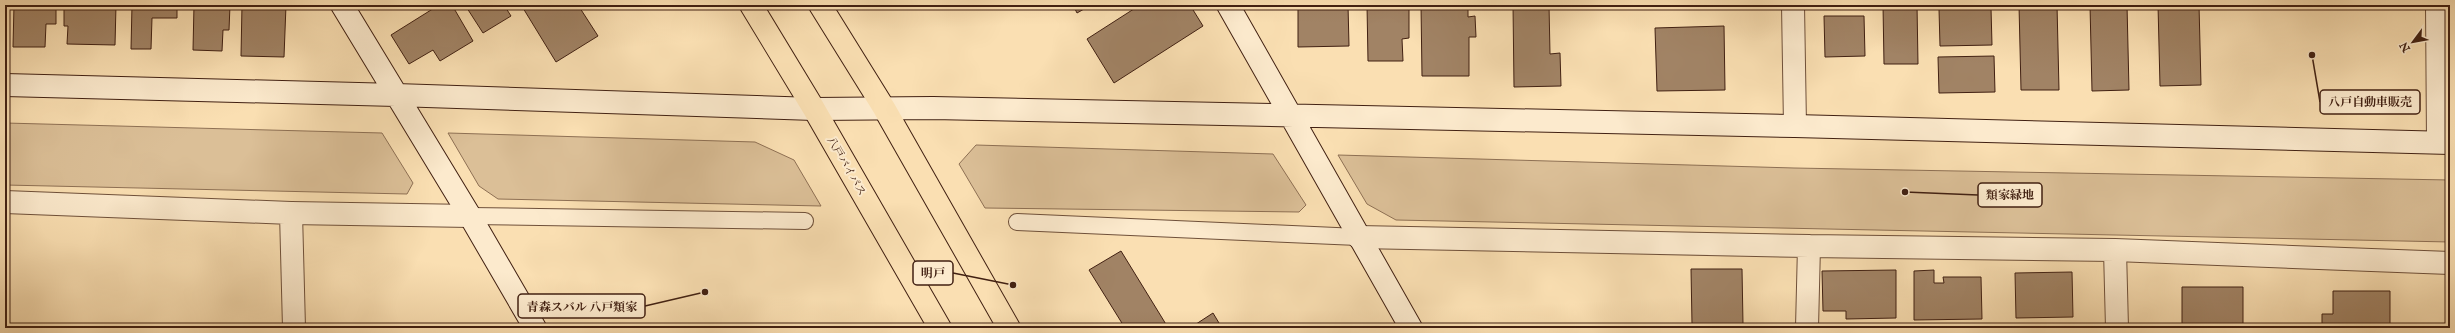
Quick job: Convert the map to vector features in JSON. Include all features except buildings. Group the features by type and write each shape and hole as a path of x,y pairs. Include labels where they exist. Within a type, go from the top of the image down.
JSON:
{"highway":[{"name":"八戸バイパス","path":"751,5 814,109 940,328"},
{"path":"820,5 884,108 1009,328"}],"street":[{"path":"342,5 470,216 534,328"},
{"path":"1228,5 1293,117 1358,237 1411,328"},
{"path":"1793,5 1795,126"},
{"path":"5,85 396,95 814,109 884,108 1795,126 2444,143 2438,5"},
{"path":"5,202 291,213 470,216"},
{"path":"291,213 294,328"},
{"path":"1358,237 1809,246 2115,250 2450,262"},
{"path":"1807,328 1809,246"},
{"path":"2115,250 2117,328"}],"lane":[{"path":"470,216 805,221"},
{"path":"1018,222 1358,237"}],"shaded area":[{"path":"5,123 382,133 413,183 407,194 5,185"},
{"path":"448,133 755,142 794,160 821,206 498,199 479,186"},
{"path":"976,145 1273,154 1306,205 1299,212 985,208 959,164"},
{"path":"1338,155 1794,168 2450,180 2450,242 1396,220 1367,204"}],"place":[{"name":"八戸自動車販売","path":"2312,55"},
{"name":"類家緑地","path":"1905,192"},
{"name":"明戸","path":"1013,285"},
{"name":"青森スバル 八戸類家","path":"705,292"}]}
